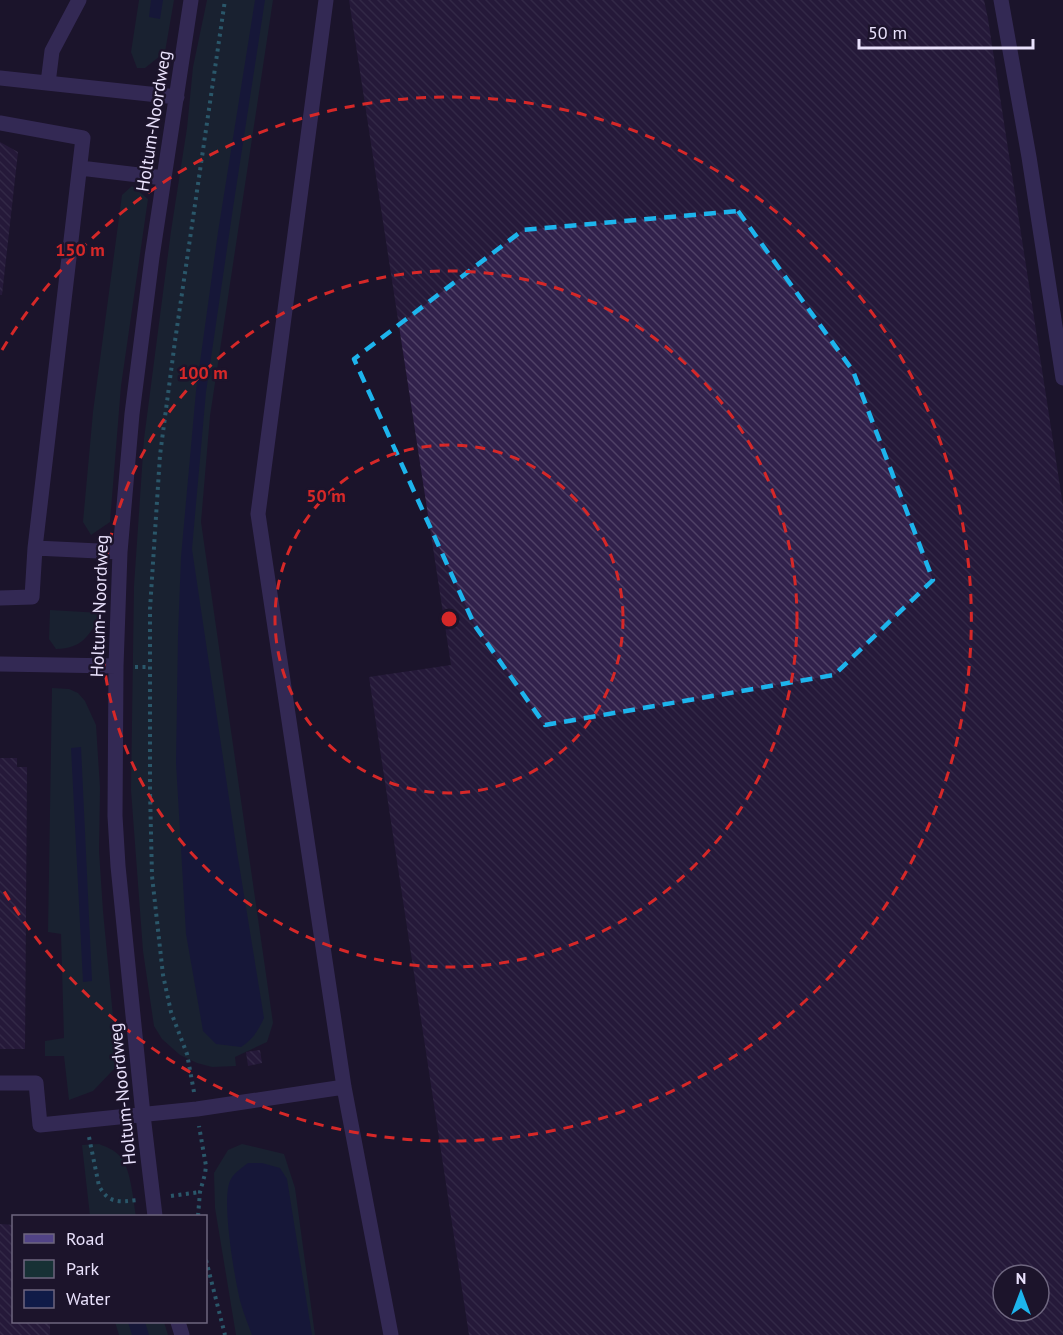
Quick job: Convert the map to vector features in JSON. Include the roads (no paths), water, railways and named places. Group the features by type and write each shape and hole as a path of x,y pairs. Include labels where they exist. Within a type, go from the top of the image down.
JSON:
{"street":[{"path":"48,83 52,51 79,0"},
{"name":"Holtum-Noordweg","path":"155,1215 142,1115 119,877 115,816 116,666 120,552 132,414 152,257 191,0"},
{"path":"326,0 258,514 344,1087 391,1335"},
{"path":"1002,0 1063,378"},
{"path":"0,78 177,97"},
{"path":"0,123 83,138 35,548 32,597 0,598"},
{"path":"80,168 164,178"},
{"path":"35,548 120,552"},
{"path":"0,664 116,666"},
{"path":"0,1083 36,1083 40,1125 197,1109 344,1087"}],"water":[{"path":"151,0 163,0 160,19 149,17"},
{"path":"255,0 265,0 206,392 192,549 264,1018 255,1034 241,1047 216,1044 203,1031 186,934 176,763 181,557 196,391 218,232"},
{"path":"81,747 92,981 83,982 71,748"},
{"path":"248,1163 262,1163 280,1168 287,1179 312,1335 252,1335 235,1278 227,1203 231,1179"},
{"path":"128,1323 145,1323 149,1335 132,1335"}]}
